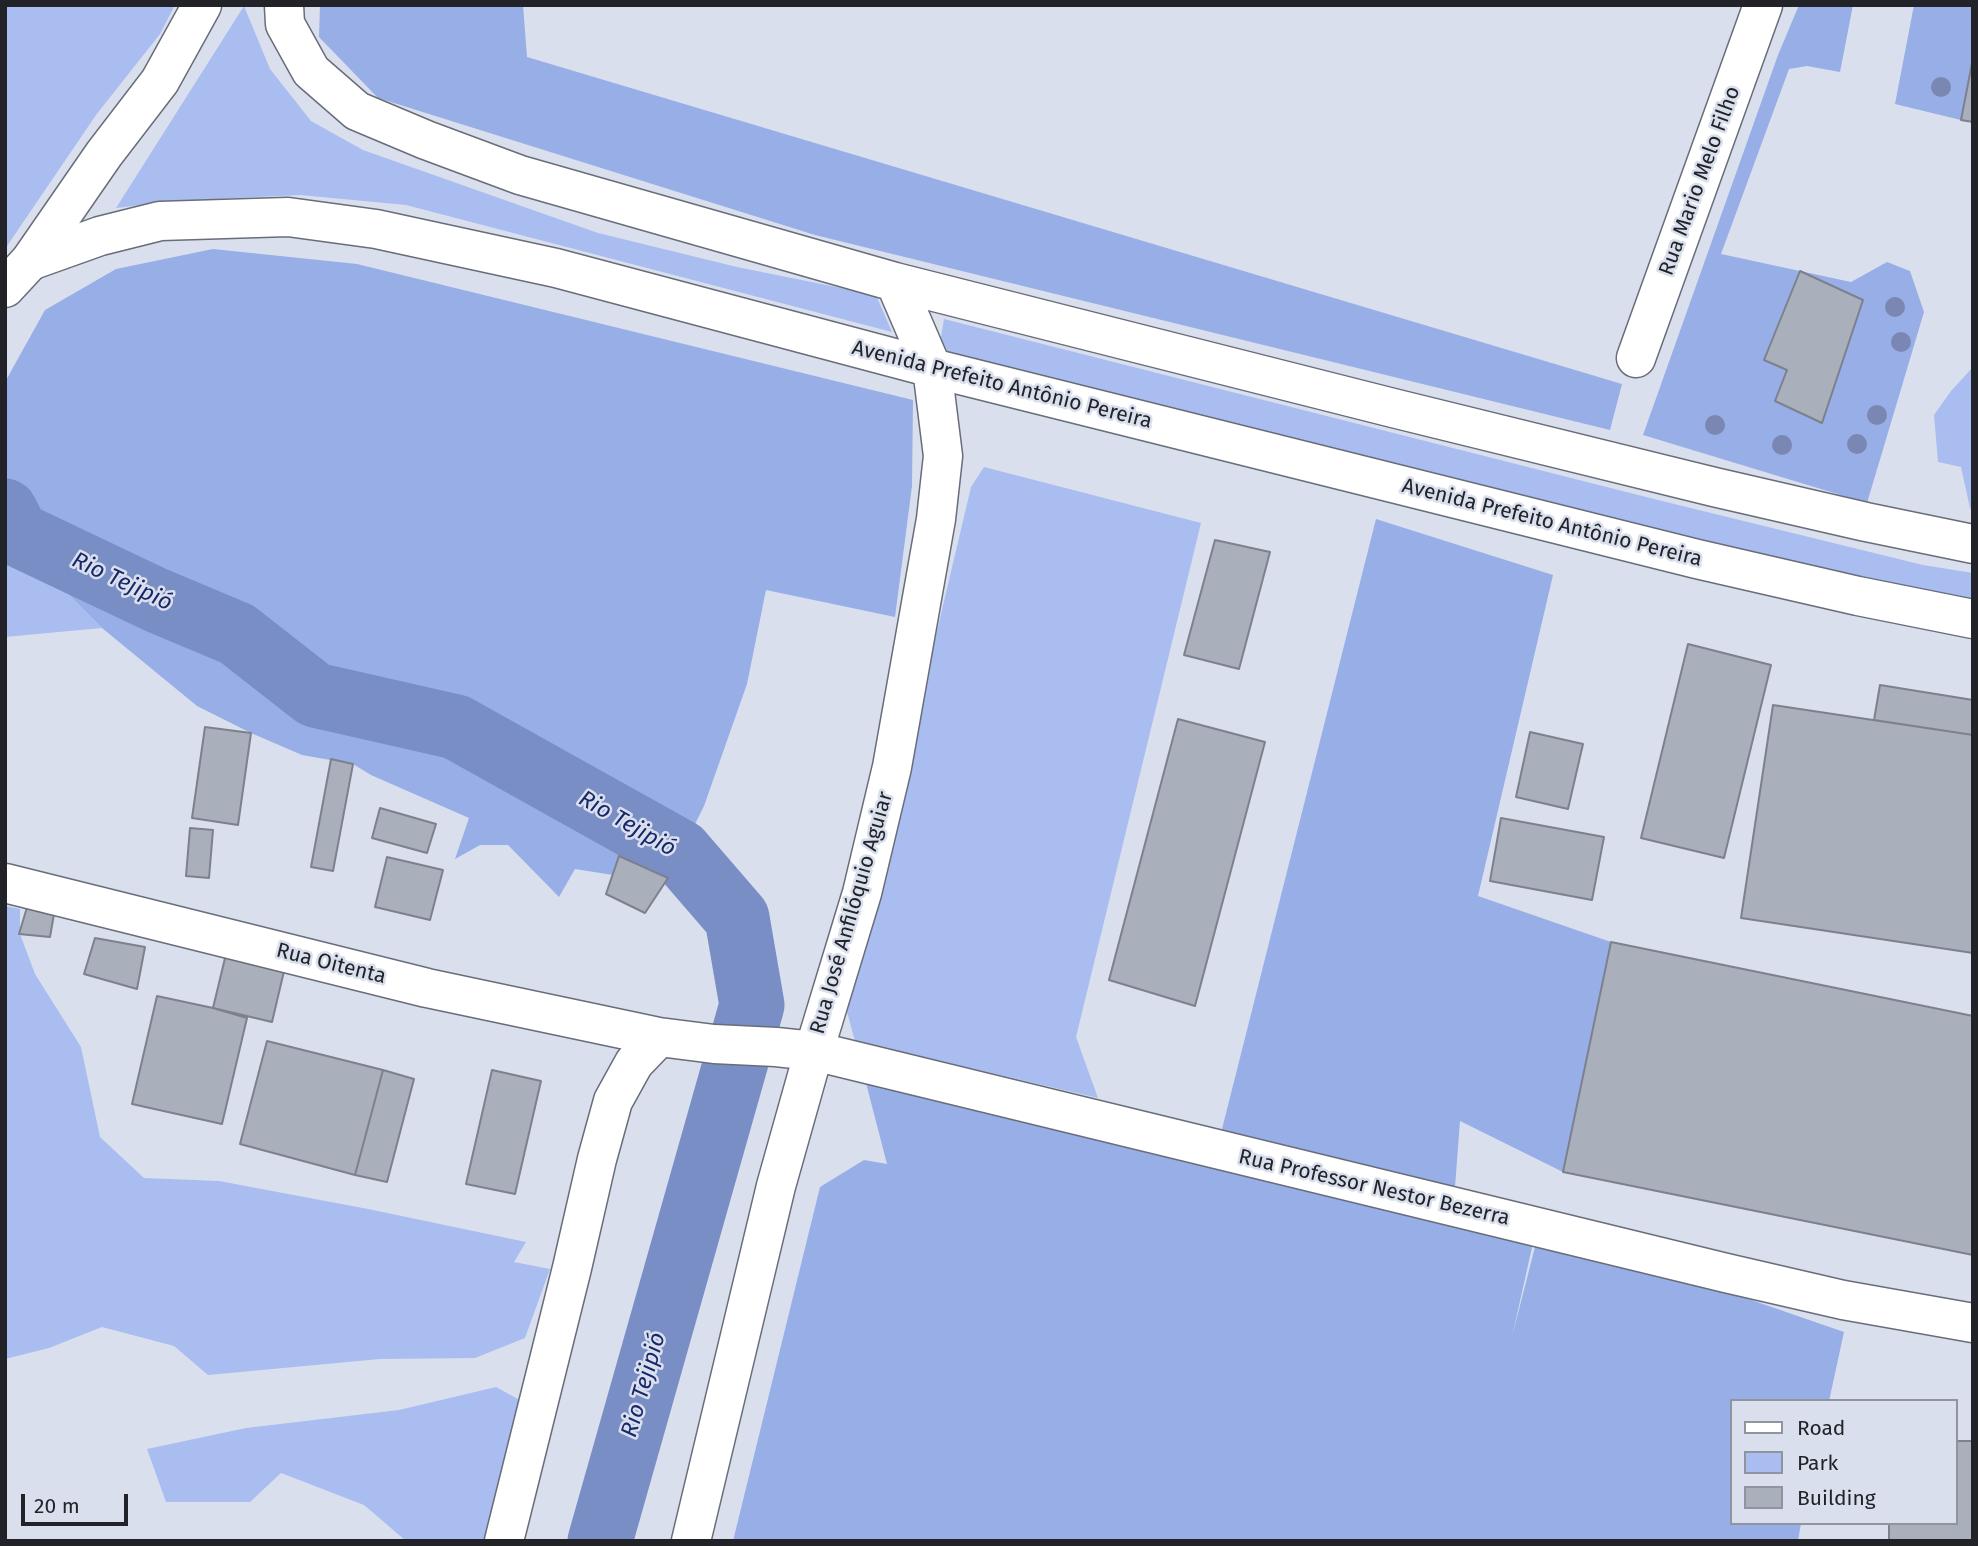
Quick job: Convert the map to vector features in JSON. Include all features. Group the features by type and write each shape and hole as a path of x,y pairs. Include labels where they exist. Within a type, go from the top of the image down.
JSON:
{"main road":[{"path":"17,274 160,80 202,5"},
{"path":"284,5 285,24 311,71 357,111 520,175 895,282 1687,480 1973,544"},
{"name":"Rua Mario Melo Filho","path":"1636,358 1763,5"},
{"name":"Avenida Prefeito Antônio Pereira","path":"17,274 100,236 160,221 288,217 376,229 556,268 932,368 1684,556 1973,619"},
{"name":"Rua José Anfilóquio Aguiar","path":"691,1541 776,1186 862,893 892,767 930,557 943,456 932,368 895,282"},
{"name":"Rua Oitenta","path":"5,883 428,988 659,1037 714,1044"},
{"path":"503,1541 613,1101 634,1063 659,1037"},
{"name":"Rua Professor Nestor Bezerra","path":"714,1044 814,1051 1739,1276 1843,1300 1973,1323"}],"green space":[{"path":"5,5 175,5 160,34 96,115 5,249"},
{"path":"244,6 270,69 311,121 363,150 598,233 737,267 876,295 892,332 406,205 300,195 175,201 116,208"},
{"path":"944,319 1654,499 1923,565 1973,573 1973,605 1843,582 947,354 940,343"},
{"path":"1973,367 1973,511 1970,508 1961,467 1938,462 1934,415"},
{"path":"984,467 1201,523 1076,1037 1098,1098 855,1041 847,1012 971,487"},
{"path":"5,549 57,583 102,628 5,637"},
{"path":"5,906 20,909 20,934 35,974 81,1047 100,1137 144,1178 219,1181 526,1242 514,1262 550,1269 525,1338 475,1358 380,1359 208,1375 174,1346 102,1327 49,1348 5,1359"},
{"path":"496,1387 525,1403 501,1472 487,1541 406,1541 364,1505 281,1473 250,1502 166,1502 147,1449 246,1428 399,1410"}],"shaded area":[{"path":"320,5 523,5 527,57 1622,384 1610,430 815,235 378,98 319,37"},
{"path":"1799,5 1853,5 1840,72 1807,66 1789,69 1721,254 1851,282 1887,262 1910,271 1924,312 1867,503 1643,435 1778,55"},
{"path":"1914,5 1973,5 1973,58 1961,120 1895,104"},
{"path":"213,249 357,264 913,400 912,486 895,617 766,590 747,684 704,806 668,878 620,856 613,875 575,869 559,897 508,845 480,845 455,859 469,818 371,775 353,764 302,755 197,706 102,628 57,583 5,549 5,382 45,310 116,269"},
{"path":"1376,519 1553,575 1478,896 1611,942 1563,1172 1460,1121 1455,1187 1221,1133"},
{"path":"866,1083 1533,1243 1512,1337 1540,1227 1844,1332 1829,1399 1730,1399 1730,1525 1801,1525 1798,1541 733,1541 820,1187 864,1160 887,1164"}],"building":[{"path":"1973,58 1973,122 1961,120"},
{"path":"1800,271 1863,300 1822,423 1775,401 1787,370 1764,360"},
{"path":"1215,540 1270,552 1239,669 1184,655"},
{"path":"1688,644 1771,665 1724,858 1641,838"},
{"path":"1880,685 1973,700 1973,735 1874,720"},
{"path":"1773,705 1973,735 1973,953 1741,918"},
{"path":"1178,719 1265,742 1195,1006 1109,980"},
{"path":"205,727 251,733 238,825 192,818"},
{"path":"1530,732 1583,744 1568,809 1516,797"},
{"path":"331,759 353,764 333,871 311,867"},
{"path":"380,808 436,824 427,853 372,838"},
{"path":"1501,818 1604,837 1592,900 1490,881"},
{"path":"190,828 213,830 209,878 186,876"},
{"path":"619,856 668,878 645,913 606,894"},
{"path":"387,857 443,870 430,920 375,907"},
{"path":"28,904 54,914 50,937 19,934"},
{"path":"95,938 145,947 137,989 84,974"},
{"path":"1611,942 1973,1016 1973,1255 1563,1172"},
{"path":"226,954 285,967 272,1022 213,1008"},
{"path":"157,996 247,1018 222,1124 132,1104"},
{"path":"267,1041 383,1070 355,1175 240,1144"},
{"path":"383,1070 414,1079 387,1182 355,1175"},
{"path":"492,1070 541,1081 515,1194 466,1184"},
{"path":"1957,1441 1973,1441 1973,1541 1889,1541 1889,1525 1957,1525"}],"waterway":[{"name":"Rio Tejipió","path":"5,511 17,534 156,600 237,634 315,695 456,727 680,852 737,918 752,1005 600,1541"}]}
